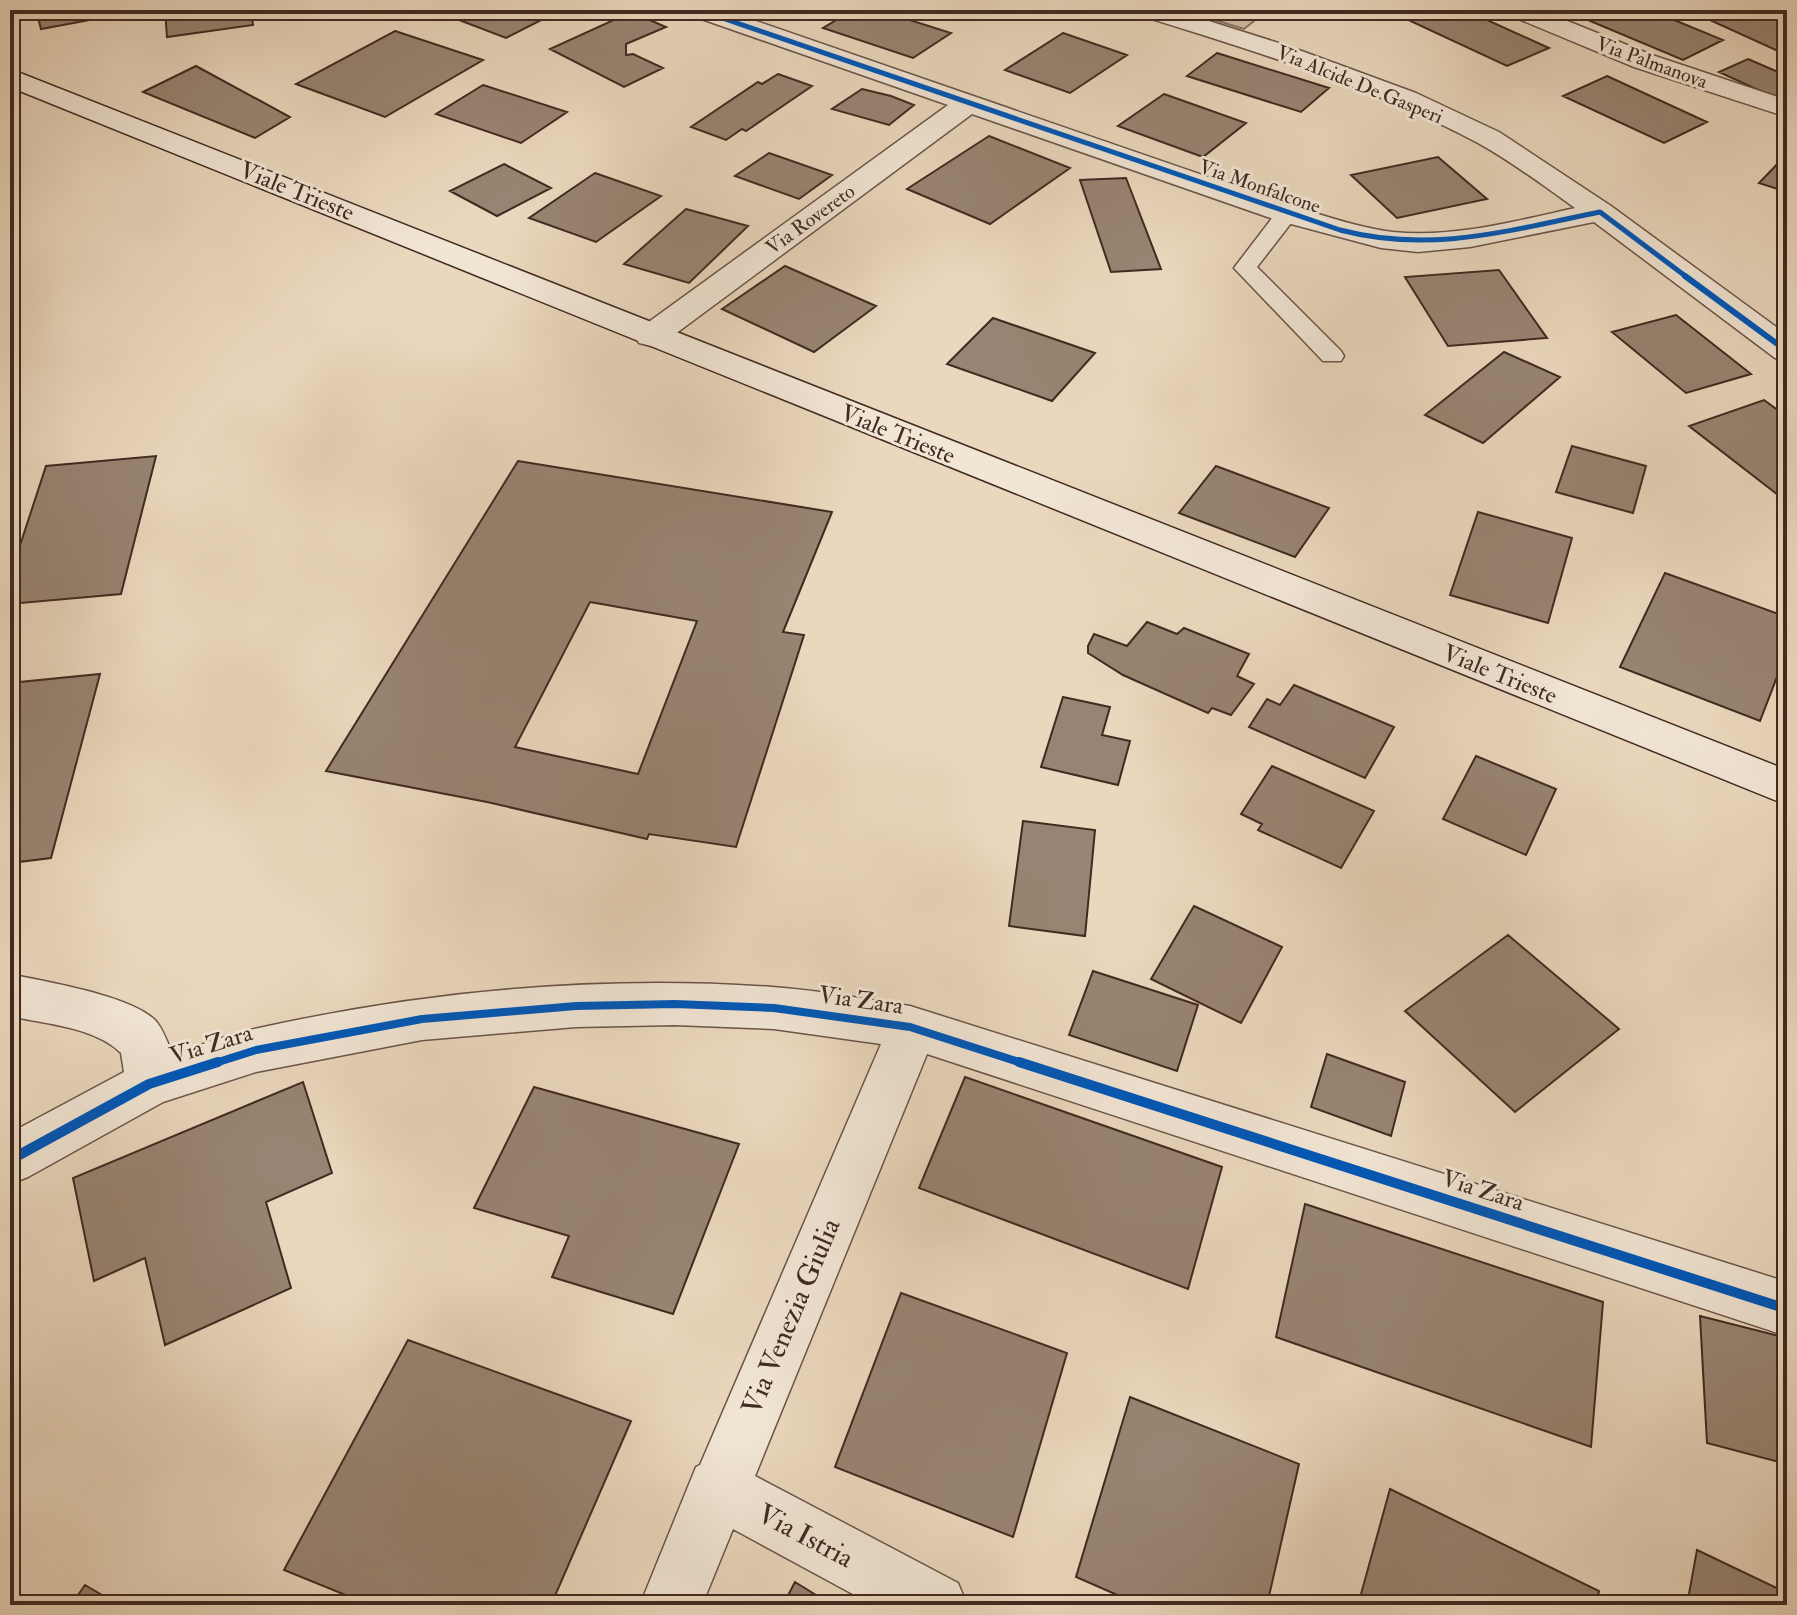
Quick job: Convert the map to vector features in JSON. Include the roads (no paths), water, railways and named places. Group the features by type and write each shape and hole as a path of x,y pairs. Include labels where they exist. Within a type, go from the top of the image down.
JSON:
{"street":[{"name":"Via Monfalcone","path":"699,10 1287,214 1395,242 1433,242 1600,212"},
{"name":"Via Alcide De Gasperi","path":"1148,10 1285,53 1404,97 1491,140 1600,212"},
{"name":"Via Palmanova","path":"1518,10 1643,61 1787,109"},
{"name":"Viale Trieste","path":"10,77 1787,788"},
{"name":"Via Rovereto","path":"651,336 969,103"},
{"path":"1600,212 1787,351"},
{"path":"1751,322 1787,311"},
{"path":"10,995 118,1023 138,1036 148,1060 149,1084"},
{"name":"Via Zara","path":"10,1160 149,1084 256,1050 422,1019 576,1006 675,1004 774,1008 910,1027 1787,1309"},
{"name":"Via Venezia Giulia","path":"671,1605 717,1488 904,1050 910,1027"},
{"name":"Via Istria","path":"717,1488 936,1605"}],"lane":[{"path":"1287,214 1245,268 1332,356"}]}
